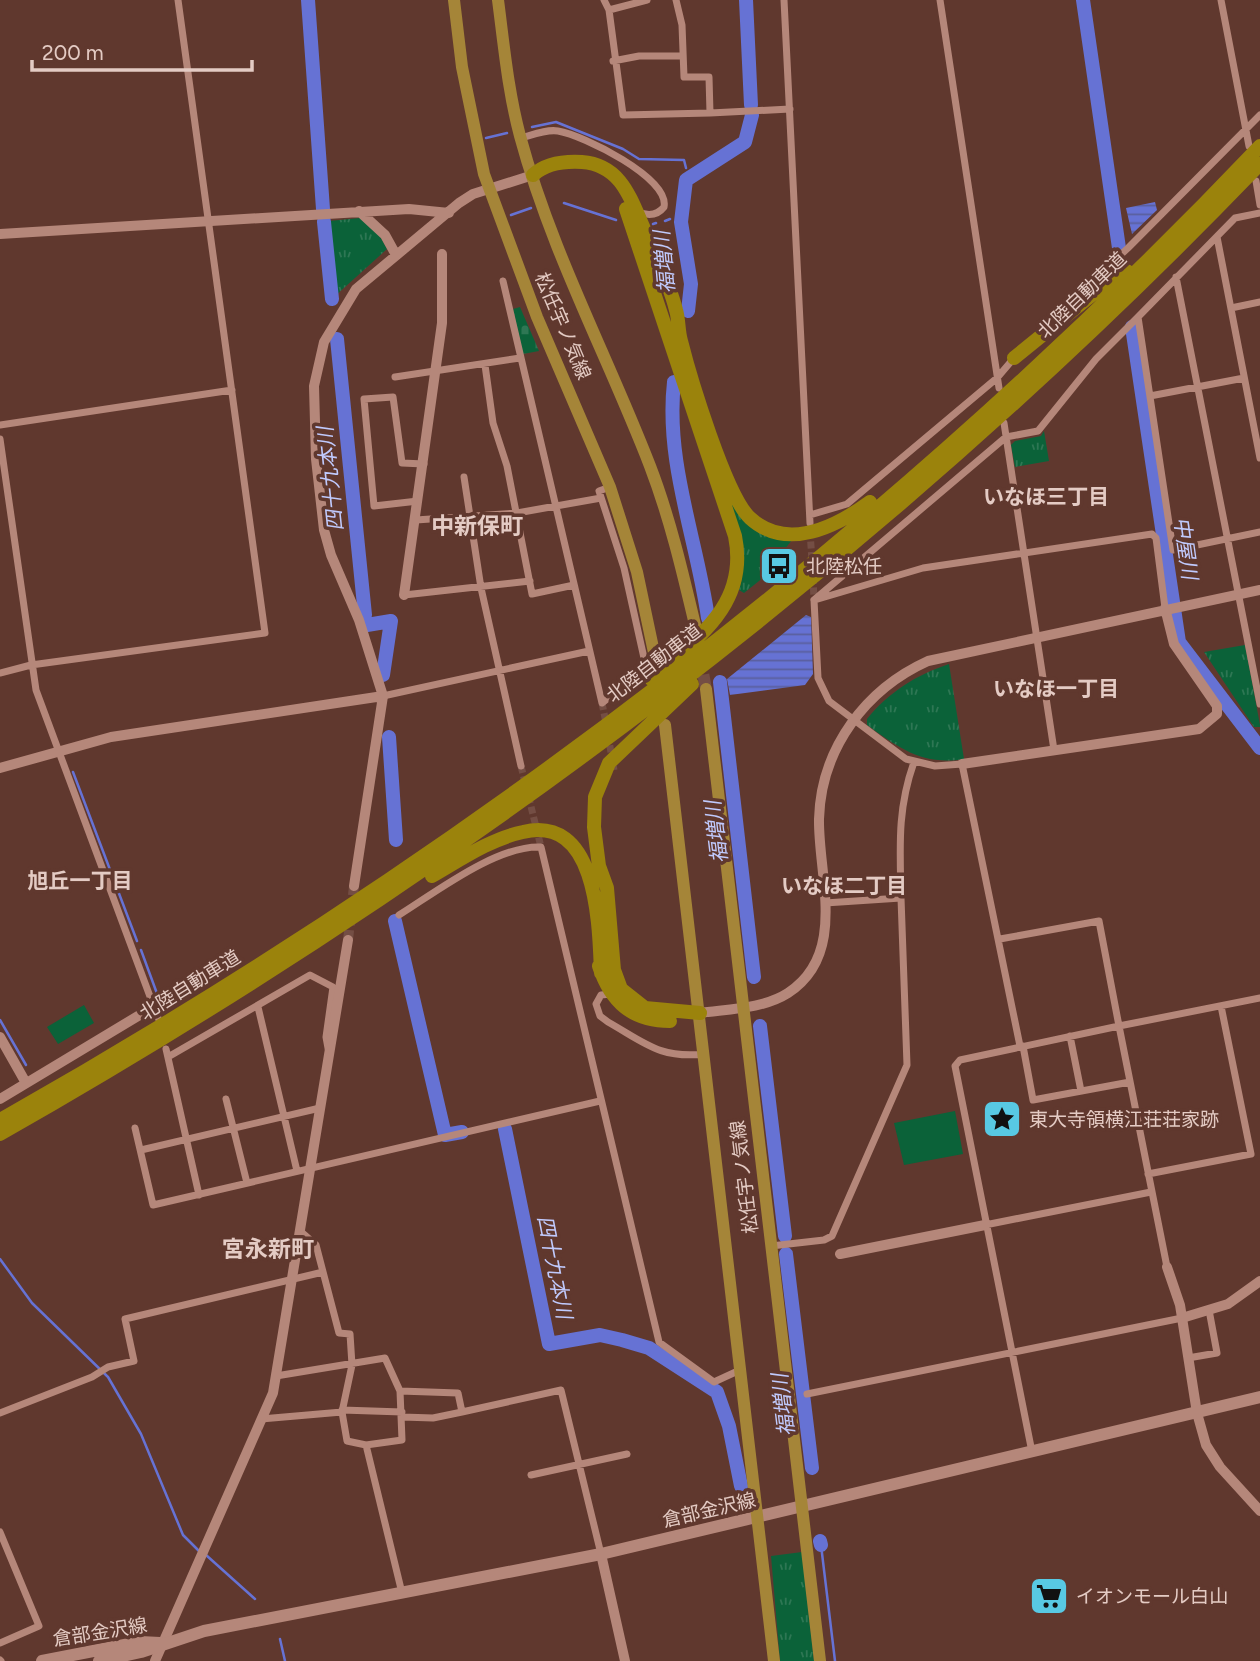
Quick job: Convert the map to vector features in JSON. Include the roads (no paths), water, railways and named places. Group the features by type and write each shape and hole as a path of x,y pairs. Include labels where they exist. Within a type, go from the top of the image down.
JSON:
{"highway":[{"name":"北陸自動車道","path":"0,1120 137,1041 292,945 550,767 789,581 1034,368 1148,258 1255,146"},
{"path":"533,175 542,167 561,163 599,165 624,185 638,211 641,234 735,536 738,576 730,599 703,633 550,767"},
{"name":"北陸自動車道","path":"0,1134 298,955 552,780 776,607 890,512 1042,377 1260,164"},
{"path":"533,175 577,171 603,178 620,196 641,234"},
{"path":"1014,358 1104,285 1148,258"},
{"path":"675,342 734,495 750,518 783,534 818,531 859,510 1034,368"},
{"path":"700,1013 656,1011 635,1004 607,971 593,948 593,810 598,785 609,763 776,607"},
{"path":"298,955 428,878 512,835 542,830 562,836 577,849 607,888 607,971 611,993 626,1010 644,1019 682,1020 700,1013"}],"main road":[{"name":"松任宇ノ気線","path":"454,0 466,89 489,189 537,317 610,487 637,572 656,662"},
{"name":"松任宇ノ気線","path":"498,0 505,63 521,138 568,277 651,469 675,541 696,629"},
{"name":"松任宇ノ気線","path":"706,689 820,1661"},
{"name":"松任宇ノ気線","path":"665,725 774,1661"},
{"name":"倉部金沢線","path":"99,1661 141,1652 204,1631 601,1554 757,1519 1260,1397"},
{"name":"倉部金沢線","path":"41,1661 140,1642 164,1643"}],"street":[{"path":"0,673 31,665 265,633 178,0"},
{"path":"604,0 609,10 613,61 623,115 790,109"},
{"path":"609,10 647,0"},
{"path":"676,0 682,25 684,77 709,77 710,113"},
{"path":"784,0 810,519 847,504 997,378 1014,358 1260,115"},
{"path":"940,0 999,388"},
{"path":"1222,0 1246,129 1255,146"},
{"path":"613,61 639,56 683,56"},
{"path":"521,138 558,131 626,161 659,188 664,198 664,207 656,213 647,216 638,211"},
{"path":"354,886 383,696 359,620 331,555 324,530 316,459 314,386 324,342 356,289 472,194 533,175"},
{"path":"1256,181 1259,199"},
{"path":"0,234 359,211 409,209 449,213"},
{"path":"359,211 385,235 397,255"},
{"path":"814,600 1006,437 1038,431 1096,359 1235,218 1260,213"},
{"path":"1217,237 1260,458"},
{"path":"442,254 443,297 436,372 404,595 530,581"},
{"path":"1176,277 1260,704"},
{"path":"503,281 602,703 646,667 624,568 599,491 610,487"},
{"path":"1231,308 1260,302"},
{"path":"1138,317 1172,550 1260,532"},
{"path":"395,377 520,358"},
{"path":"485,365 493,423 507,466 532,594 574,585"},
{"path":"1150,396 1244,378"},
{"path":"0,425 232,390"},
{"path":"418,501 374,506 364,399 393,397 402,463 424,464"},
{"path":"1004,424 1054,750"},
{"path":"0,439 36,690 158,1018"},
{"path":"464,477 481,588 521,766"},
{"path":"416,520 517,513 601,498"},
{"path":"1152,534 1156,538 1174,644 1217,706 1217,714 1199,729 962,764 935,766 914,762 852,721 829,701 820,684 814,600 923,568 1152,534"},
{"path":"700,1013 743,1007 782,996 803,979 822,947 825,903 820,831 821,797 835,750 852,721 877,694 914,667 928,661 1037,635 1260,590"},
{"path":"1250,651 1260,649"},
{"path":"0,768 111,737 383,696 589,651"},
{"path":"771,1246 820,1241 832,1236 907,1065 900,817 914,762"},
{"path":"962,764 1033,1100 1130,1082"},
{"path":"399,915 502,855 522,846 541,847 659,1342 715,1382 740,1370"},
{"path":"825,903 901,898"},
{"path":"1000,939 1099,921 1151,1192 1167,1266 1182,1318 1196,1412 1212,1456 1260,1511"},
{"path":"155,1661 273,1393 348,940"},
{"path":"199,1195 167,1053 258,1007 310,975 333,987 326,1037 329,1054"},
{"path":"611,993 601,995 596,1004 600,1016 608,1022 663,1054 682,1057 705,1054"},
{"path":"1032,1452 1010,1353 955,1066 960,1060 1021,1046 1260,998"},
{"path":"1148,1174 1251,1154 1221,1006"},
{"path":"0,1098 153,1007"},
{"path":"258,1007 297,1171"},
{"path":"1070,1036 1081,1091"},
{"path":"0,1037 26,1083"},
{"path":"226,1099 247,1183"},
{"path":"135,1128 153,1205 600,1101"},
{"path":"141,1150 320,1108"},
{"path":"840,1254 1151,1192"},
{"path":"276,1376 352,1365 386,1358 400,1391 402,1440 366,1445 347,1441 342,1411 352,1365 350,1334 339,1333 316,1245 300,1231"},
{"path":"0,1413 102,1371 134,1362 125,1319 323,1272"},
{"path":"807,1394 1182,1318 1209,1310 1247,1292 1260,1281"},
{"path":"1188,1358 1217,1353 1209,1310"},
{"path":"261,1419 342,1411 402,1414 433,1419 561,1390 625,1661"},
{"path":"400,1391 458,1393 462,1412"},
{"path":"366,1445 402,1593"},
{"path":"531,1475 627,1454"},
{"path":"0,1532 38,1626 0,1643"}],"water":[{"path":"1155,202 1157,210 1132,234 1126,208"},
{"path":"806,615 811,617 813,674 805,685 730,695 727,679"}],"waterway":[{"name":"四十九本川","path":"308,0 323,209"},
{"name":"福増川","path":"746,0 751,105"},
{"name":"中屋川","path":"1083,0 1119,248"},
{"name":"福増川","path":"688,311 691,284 681,222 686,180 745,142 752,115"},
{"path":"532,127 556,122 623,149 639,159 684,160 686,168"},
{"path":"486,138 507,133"},
{"name":"福増川","path":"686,180 687,174"},
{"path":"564,203 616,220"},
{"path":"511,215 531,208"},
{"path":"665,221 670,219"},
{"name":"四十九本川","path":"324,222 332,299"},
{"name":"中屋川","path":"1132,327 1179,642 1260,748"},
{"name":"四十九本川","path":"337,339 365,615"},
{"name":"福増川","path":"674,382 672,412 678,471 708,618"},
{"name":"四十九本川","path":"367,625 391,621 383,675"},
{"name":"福増川","path":"720,682 754,977"},
{"name":"四十九本川","path":"389,737 396,840"},
{"path":"73,772 137,941"},
{"name":"四十九本川","path":"395,921 445,1135 462,1132"},
{"path":"141,950 159,999"},
{"path":"0,1020 26,1065"},
{"name":"福増川","path":"760,1026 785,1236"},
{"name":"四十九本川","path":"505,1129 549,1344 600,1335 622,1340 649,1348 717,1392 729,1426 741,1486"},
{"name":"福増川","path":"786,1254 812,1468"},
{"path":"0,1259 32,1303 108,1377 141,1434 183,1535 200,1552"},
{"name":"福増川","path":"820,1541 821,1545"},
{"path":"821,1545 835,1661"},
{"path":"206,1555 255,1599"},
{"path":"280,1639 285,1661"}],"tunnel":[{"path":"810,531 812,561"},
{"path":"813,577 814,600"},
{"path":"700,657 706,689"},
{"path":"602,703 606,723"},
{"path":"608,735 614,770"},
{"path":"521,766 541,847"},
{"path":"348,940 354,886"}],"place":[{"name":"北陸松任","path":"779,566"},
{"name":"東大寺領横江荘荘家跡","path":"1002,1119"},
{"name":"イオンモール白山","path":"1049,1596"}],"district":[{"name":"いなほ三丁目","path":"1046,496"},
{"name":"中新保町","path":"477,526"},
{"name":"いなほ一丁目","path":"1056,688"},
{"name":"旭丘一丁目","path":"80,880"},
{"name":"いなほ二丁目","path":"844,885"},
{"name":"宮永新町","path":"268,1249"}]}
